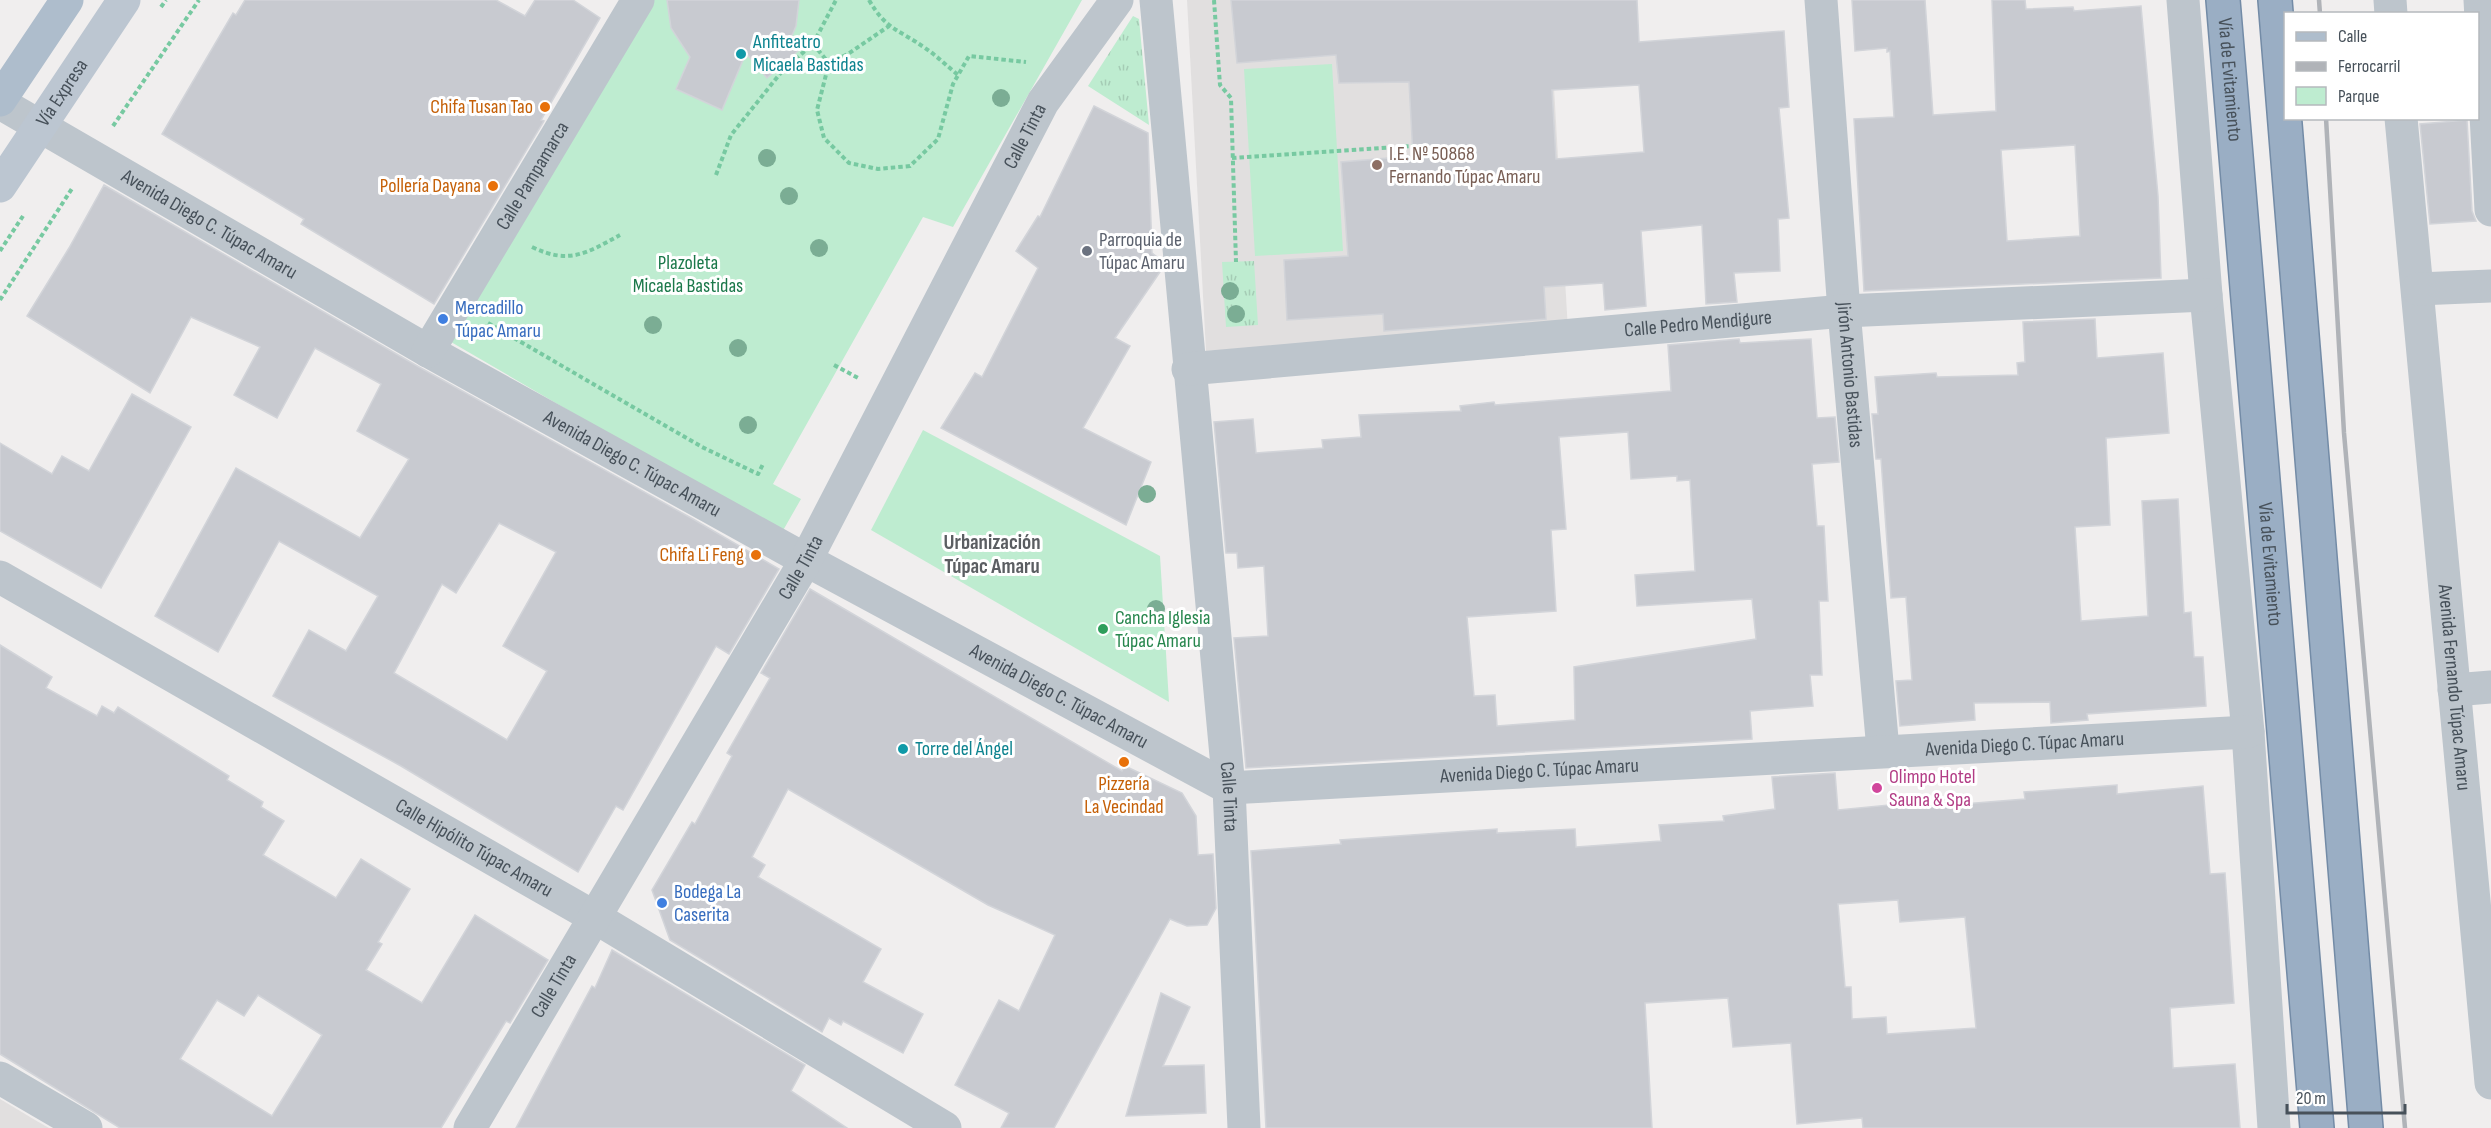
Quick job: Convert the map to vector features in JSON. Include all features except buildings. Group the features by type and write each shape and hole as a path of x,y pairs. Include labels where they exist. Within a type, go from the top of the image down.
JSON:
{"highway":[{"name":"Vía de Evitamiento","path":"2223,0 2317,1128"},
{"path":"2275,0 2284,112"},
{"path":"2285,120 2366,1128"}],"main road":[{"path":"0,101 67,0"},
{"name":"Vía Expresa","path":"0,186 124,0"}],"street":[{"name":"Calle Pampamarca","path":"428,351 638,0"},
{"name":"Calle Tinta","path":"470,1128 806,560 1043,102 1117,0"},
{"name":"Calle Tinta","path":"1156,0 1188,369 1229,788 1244,1128"},
{"name":"Jirón Antonio Bastidas","path":"1821,0 1844,310 1883,750"},
{"path":"2183,0 2206,295 2248,732 2274,1128"},
{"path":"2480,0 2491,210"},
{"name":"Avenida Diego C. Túpac Amaru","path":"0,101 428,351 806,560 1229,788 1883,750 2248,732"},
{"name":"Avenida Fernando Túpac Amaru","path":"2401,120 2491,1083"},
{"path":"2418,289 2491,286"},
{"name":"Calle Pedro Mendigure","path":"1188,369 1844,310 2206,295"},
{"name":"Calle Hipólito Túpac Amaru","path":"0,577 596,918 945,1128"},
{"path":"2454,690 2491,687"},
{"path":"0,1078 86,1128"}],"path":[{"path":"716,175 731,135 783,70 813,44 836,0"},
{"path":"869,0 878,16 889,26 924,47 958,75"},
{"path":"1214,0 1220,85 1231,98 1236,262"},
{"path":"829,63 848,54 889,26"},
{"path":"813,44 829,63"},
{"path":"829,63 817,110 824,138 849,163 878,169 910,166 938,139 953,84 969,56 1026,62 1059,80"},
{"path":"1232,158 1413,146"},
{"path":"501,228 532,247 561,257 574,257 620,236"},
{"path":"491,316 487,322 702,447 758,474 763,464"}],"shaded area":[{"name":"I.E. Nº 50868 Fernando Túpac Amaru","path":"1187,0 1549,0 1568,331 1206,351"},
{"path":"0,1099 35,1120 49,1128 0,1128"}],"green space":[{"name":"Plazoleta Micaela Bastidas","path":"651,0 1082,0 953,227 923,217 773,484 801,499 781,534 439,335"},
{"path":"1133,16 1139,19 1149,125 1088,86"},
{"path":"1332,64 1343,251 1255,256 1244,69"},
{"path":"1254,261 1258,325 1226,327 1222,262"},
{"name":"Cancha Iglesia Túpac Amaru","path":"923,430 1160,556 1169,702 871,530"}],"railway":[{"path":"2319,0 2320,12"},
{"path":"2326,120 2344,433 2405,1128"}],"place":[{"name":"Anfiteatro Micaela Bastidas","path":"741,54"},
{"name":"Chifa Tusan Tao","path":"545,107"},
{"name":"I.E. Nº 50868 Fernando Túpac Amaru","path":"1377,165"},
{"name":"Pollería Dayana","path":"493,186"},
{"name":"Parroquia de Túpac Amaru","path":"1087,251"},
{"name":"Mercadillo Túpac Amaru","path":"443,319"},
{"name":"Chifa Li Feng","path":"756,555"},
{"name":"Cancha Iglesia Túpac Amaru","path":"1103,629"},
{"name":"Torre del Ángel","path":"903,749"},
{"name":"Pizzería La Vecindad","path":"1124,762"},
{"name":"Olimpo Hotel Sauna & Spa","path":"1877,788"},
{"name":"Bodega La Caserita","path":"662,903"}],"district":[{"name":"Urbanización Túpac Amaru","path":"992,554"}]}
